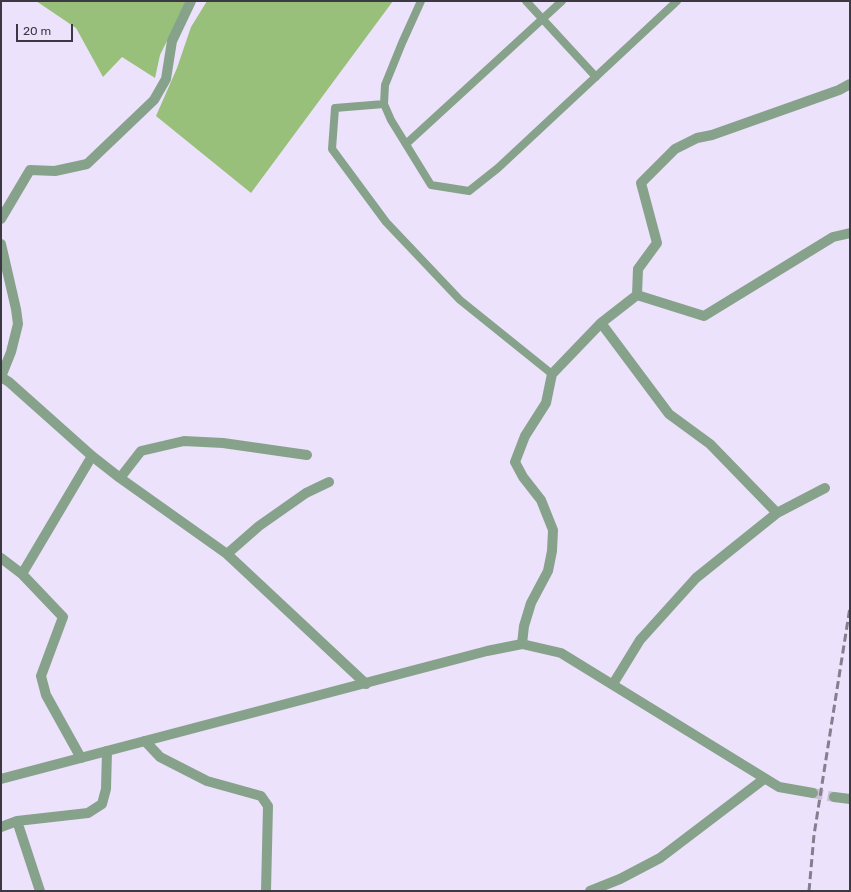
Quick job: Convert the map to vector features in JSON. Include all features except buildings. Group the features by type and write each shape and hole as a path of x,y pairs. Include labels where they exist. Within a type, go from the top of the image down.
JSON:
{"street":[{"path":"1,219 30,170 55,172 88,164 154,100 166,79 172,41 191,1"},
{"path":"522,644 524,626 531,604 548,571 552,551 553,530 541,500 523,477 515,462 525,436 546,402 552,374 601,323 636,295 638,269 657,243 641,183 675,149 697,138 720,132 839,90 850,84"},
{"path":"636,295 704,316 833,237 850,233"},
{"path":"1,244 18,324 11,352 1,377 92,456 120,478 227,554 366,684"},
{"path":"601,323 669,414 710,444 777,513"},
{"path":"120,478 142,452 184,441 223,443 307,455"},
{"path":"22,574 92,456"},
{"path":"227,554 265,522 306,493 329,482"},
{"path":"613,684 640,640 696,578 777,513 825,488"},
{"path":"1,558 22,574 63,617 41,676 46,695 81,758"},
{"path":"1,779 487,651 522,644 561,653 779,787 813,793"},
{"path":"146,741 160,757 207,781 261,796 268,806 266,891"},
{"path":"1,827 16,821 88,813 102,804 106,789 107,751"},
{"path":"590,891 620,879 660,858 764,778"},
{"path":"834,797 850,799"},
{"path":"16,821 40,891"}],"lane":[{"path":"421,1 385,85 384,104 391,120 431,185 469,191 498,168 677,1"},
{"path":"526,1 596,77"},
{"path":"406,144 562,1"},
{"path":"384,104 335,108 332,149 386,222 460,300 552,374"}],"green space":[{"path":"36,1 187,1 160,55 155,78 122,57 103,77 76,28"},
{"path":"207,1 393,1 251,193 156,116 177,68 191,27"}],"tunnel":[{"path":"813,793 834,797"}],"railway":[{"path":"809,891 814,835 850,607"}]}
